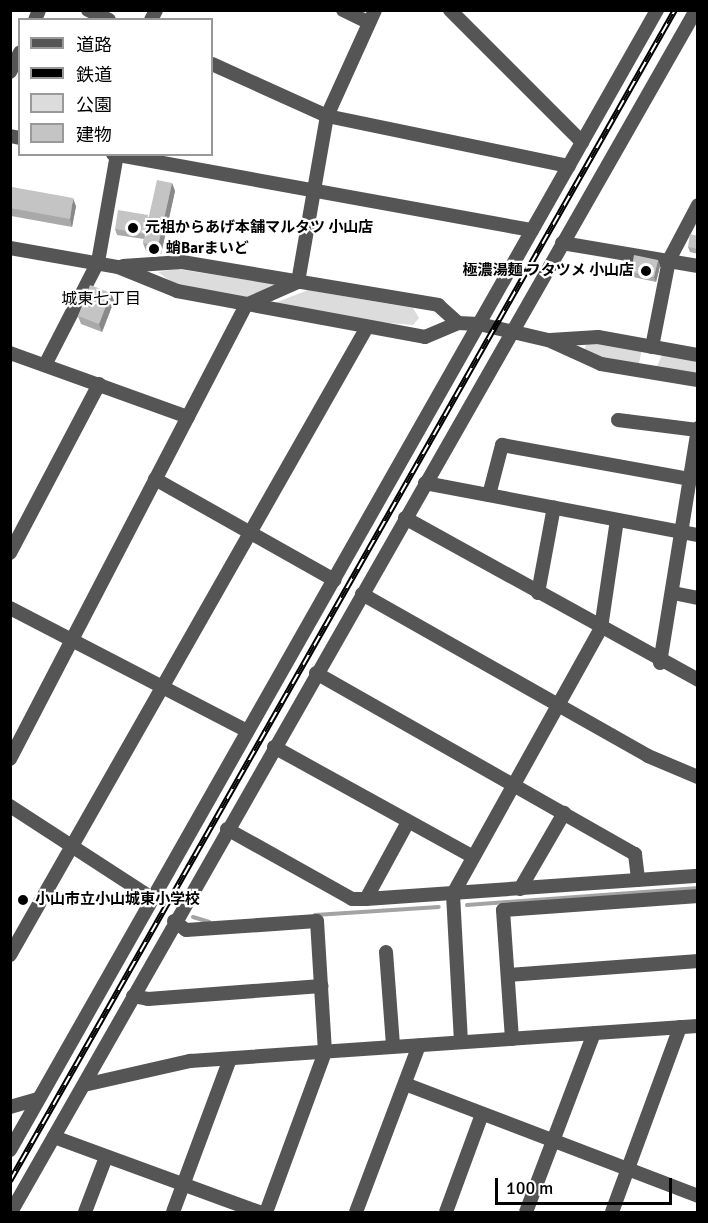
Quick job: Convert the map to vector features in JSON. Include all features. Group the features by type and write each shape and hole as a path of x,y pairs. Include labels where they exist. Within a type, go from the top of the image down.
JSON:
{"street":[{"path":"88,10 105,18"},
{"path":"298,282 327,116 371,16 343,10"},
{"path":"450,10 582,142"},
{"path":"10,1150 657,10"},
{"path":"11,1212 84,1086 174,921 696,10"},
{"path":"10,72 18,56"},
{"path":"213,64 327,116 568,166"},
{"path":"45,365 98,262 116,156"},
{"path":"122,156 532,230"},
{"path":"652,347 669,260 698,205"},
{"path":"562,243 698,266"},
{"path":"10,248 118,267 177,291 425,337 458,323 513,330 548,340 601,364 698,380"},
{"path":"118,267 182,262 438,305 458,323"},
{"path":"10,759 246,304 298,282"},
{"path":"10,955 367,327"},
{"path":"548,340 598,337 698,355"},
{"path":"11,353 188,417"},
{"path":"10,553 99,384"},
{"path":"618,420 697,429 695,457 688,479 679,532 673,593 660,663"},
{"path":"489,495 502,445 688,479"},
{"path":"155,479 334,580"},
{"path":"425,483 698,535"},
{"path":"538,593 554,507"},
{"path":"405,518 660,663 698,681"},
{"path":"461,1042 453,894 601,628 617,520"},
{"path":"673,593 698,598"},
{"path":"362,594 648,756 698,777"},
{"path":"10,608 247,731"},
{"path":"316,674 635,854 638,880"},
{"path":"274,747 473,857"},
{"path":"10,806 153,899"},
{"path":"520,889 564,813"},
{"path":"366,899 408,822"},
{"path":"227,829 352,899 698,876"},
{"path":"512,1039 503,910 698,896"},
{"path":"174,921 186,930 317,921 325,1052 266,1212"},
{"path":"386,952 393,1046"},
{"path":"508,975 698,961"},
{"path":"133,996 148,999 322,986"},
{"path":"84,1086 190,1061 698,1026"},
{"path":"612,1212 680,1027"},
{"path":"526,1212 594,1034"},
{"path":"356,1212 419,1045"},
{"path":"173,1212 230,1059"},
{"path":"405,1084 698,1196"},
{"path":"10,1107 38,1099"},
{"path":"446,1212 482,1114"},
{"path":"54,1137 259,1212"},
{"path":"85,1212 106,1157"}],"green space":[{"path":"177,269 281,285 247,298 173,283 158,272"},
{"path":"308,290 413,308 419,318 413,325 378,322 275,303"},
{"path":"587,342 642,349 638,368 603,361 584,351"},
{"path":"662,355 697,359 697,378 661,372 657,366"}],"building":[{"path":"157,180 172,183 158,246 143,243"},
{"path":"12,187 73,198 70,219 10,208"},
{"name":"元祖からあげ本舗マルタツ 小山店","path":"118,210 148,215 145,234 115,229"},
{"path":"690,234 698,236 698,249 688,247"},
{"path":"634,255 658,260 654,277 631,272"},
{"path":"90,285 111,293 99,324 78,316"}],"waterway":[{"path":"467,905 698,888"},
{"path":"315,915 439,907"},
{"path":"193,917 209,922"}],"railway":[{"path":"10,1181 675,10"}],"place":[{"name":"元祖からあげ本舗マルタツ 小山店","path":"133,228"},
{"name":"蛸Barまいど","path":"154,249"},
{"name":"極濃湯麺 フタツメ 小山店","path":"646,271"},
{"name":"小山市立小山城東小学校","path":"23,900"}],"district":[{"name":"城東七丁目","path":"101,299"}]}
